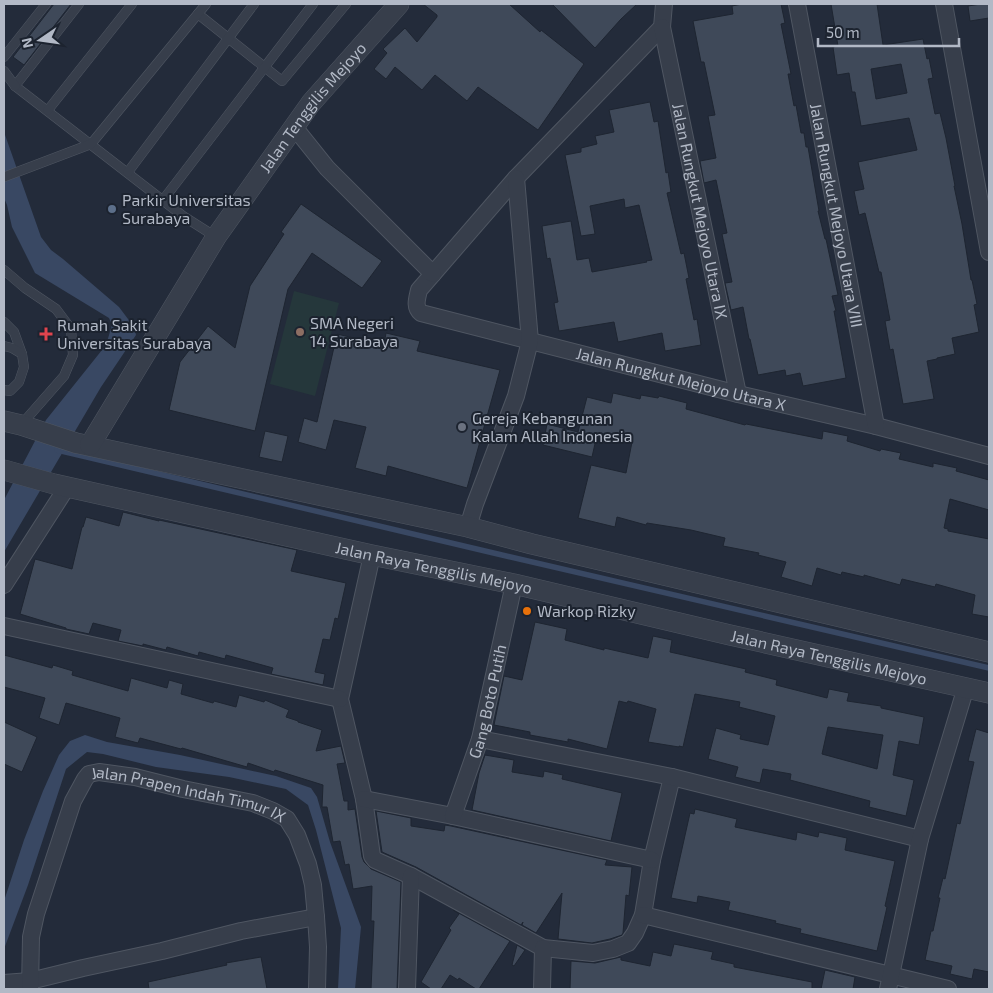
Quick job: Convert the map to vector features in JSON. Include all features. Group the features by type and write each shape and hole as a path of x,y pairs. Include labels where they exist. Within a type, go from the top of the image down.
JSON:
{"street":[{"name":"Jalan Tenggilis Mejoyo","path":"83,444 216,237 311,103 399,4"},
{"path":"295,128 327,168 433,274 516,178 662,27 664,4"},
{"name":"Jalan Rungkut Mejoyo Utara VIII","path":"797,4 876,426"},
{"path":"944,4 989,252"},
{"name":"Jalan Rungkut Mejoyo Utara IX","path":"662,27 738,394"},
{"path":"468,527 474,504 516,396 530,341 516,178"},
{"name":"Jalan Rungkut Mejoyo Utara X","path":"433,274 419,290 417,307 422,313 989,456"},
{"path":"12,423 83,444 468,527 532,544 989,652"},
{"name":"Jalan Raya Tenggilis Mejoyo","path":"4,470 60,486 372,555 514,584 989,693"},
{"path":"4,585 60,486"},
{"path":"372,555 340,699 364,799 372,856 375,860 411,876 543,948 594,953 612,949 628,943 635,933 642,915 652,860 672,777"},
{"name":"Gang Boto Putih","path":"453,816 480,739 514,584"},
{"path":"4,626 340,699"},
{"path":"889,982 920,839 966,687"},
{"path":"480,739 672,777 920,839"},
{"name":"Jalan Prapen Indah Timur IX","path":"30,985 31,937 36,914 73,801 85,779 94,772 135,776 183,789 253,803 287,819 297,835 308,864 313,885 316,917"},
{"path":"364,799 453,816 652,860"},
{"path":"407,989 411,876"},
{"path":"642,915 889,982 948,989"},
{"path":"4,983 30,985 83,968 241,931 316,917 317,989"},
{"path":"542,989 543,948"}],"lane":[{"path":"4,57 46,4"},
{"path":"15,86 79,4"},
{"path":"48,110 132,4"},
{"path":"4,177 91,144 206,4"},
{"path":"128,172 254,4"},
{"path":"162,200 313,4"},
{"path":"198,14 282,81 346,4"},
{"path":"4,71 15,86 183,216 216,237"},
{"path":"4,270 25,288 56,309 71,329 73,355 64,376 12,423"},
{"path":"4,322 14,332 22,354 24,367 19,382 10,391 4,390"},
{"path":"4,346 22,354"}],"shaded area":[{"path":"294,291 339,303 315,396 270,384"}],"water":[{"path":"4,132 41,237 51,250 119,307 134,327 136,335 101,387 4,552 4,500 46,420 106,345 112,325 109,318 35,273 12,227 4,198"},
{"path":"85,735 107,742 180,755 276,776 311,788 317,797 330,842 361,927 355,989 338,989 341,928 308,805 286,789 229,777 156,767 87,752 66,769 28,885 4,949 4,901 24,840 59,755 70,741"}],"building":[{"path":"54,4 71,4 24,65 13,57"},
{"path":"423,4 509,4 540,32 541,30 584,64 538,130 478,87 467,101 435,75 422,90 395,67 386,79 374,69 387,53 383,49 405,28 417,42 437,17"},
{"path":"552,4 637,4 595,48"},
{"path":"742,4 781,4 785,23 781,24 791,74 788,74 794,106 796,105 801,133 804,133 806,147 808,147 818,211 838,295 832,296 846,378 803,386 800,373 786,376 785,370 758,375 743,307 731,310 725,283 732,282 722,234 727,233 716,180 704,183 700,161 716,158 708,116 715,115 704,62 701,62 693,21 733,14 732,6"},
{"path":"831,4 877,4 883,45 923,39 927,59 929,58 933,78 928,79 935,114 940,113 946,138 977,304 974,305 979,332 952,338 955,354 927,361 934,399 903,404 893,349 890,350 885,321 890,320 881,272 879,272 865,213 859,215 854,191 864,189 858,162 917,150 909,118 861,126 855,92 852,92 849,73 837,75 833,47 838,46","holes":["901,64 907,93 876,99 871,69"]},
{"path":"989,4 989,18 970,21 968,6"},
{"path":"650,102 654,122 658,121 671,192 667,193 681,254 684,253 689,278 686,279 694,320 697,319 701,345 665,351 662,333 618,342 614,322 559,331 554,303 558,302 550,258 547,259 542,226 571,221 577,260 589,258 592,272 652,260 639,205 625,208 624,199 590,206 595,234 581,236 565,155 581,152 581,148 597,144 595,136 614,132 609,110"},
{"path":"301,204 382,261 362,288 312,253 288,289 255,431 169,410 180,362 208,326 235,348 250,286 284,234 281,232"},
{"path":"386,333 420,341 417,351 500,370 467,488 388,466 386,476 355,468 366,427 334,420 326,450 298,442 304,418 317,422 337,334 384,345"},
{"path":"613,393 640,399 641,395 658,398 659,396 687,403 686,409 745,425 822,439 823,431 848,436 847,441 880,451 881,449 901,453 899,459 933,467 933,463 957,468 956,471 989,480 989,510 950,499 944,528 948,529 948,531 989,539 989,617 972,614 975,595 936,584 935,587 902,579 900,585 864,575 864,577 842,572 841,575 817,568 812,586 781,577 786,562 758,555 759,553 723,546 725,538 691,530 647,523 646,525 617,517 615,527 578,518 591,465 626,473 632,442 597,435 592,457 543,445 547,424 578,432 587,397 611,403"},
{"path":"265,431 288,436 282,462 259,457"},
{"path":"123,512 297,550 291,571 346,583 338,619 335,618 330,640 323,639 315,672 325,674 323,685 271,674 273,668 226,655 225,659 199,652 198,656 167,647 166,650 143,644 143,646 118,641 121,630 93,623 89,634 66,629 20,614 35,559 72,569 86,517 119,526"},
{"path":"535,622 567,629 565,640 604,650 604,648 648,658 653,636 672,640 670,652 746,669 745,672 777,680 776,685 827,698 829,689 849,693 847,701 881,706 881,708 924,717 919,745 899,741 893,775 914,780 906,816 869,807 870,801 790,780 791,774 763,769 760,783 735,777 738,767 708,759 716,728 741,735 740,739 768,745 775,716 739,707 740,702 695,694 683,747 648,742 656,709 628,701 627,703 619,701 607,749 568,739 568,742 530,735 530,732 494,725 504,676 522,680","holes":["828,727 883,735 877,769 822,754"]},
{"path":"4,655 52,668 53,665 73,671 72,675 128,691 131,678 167,688 169,680 183,684 181,694 213,703 214,701 236,707 239,695 264,702 265,700 289,710 286,717 322,730 316,751 341,746 345,763 337,764 344,801 348,801 348,810 355,809 364,862 371,869 401,882 397,989 371,989 374,921 371,921 372,886 353,889 349,864 345,865 340,841 333,842 327,807 322,807 323,785 248,763 247,767 140,738 138,743 115,737 120,718 66,703 59,725 39,718 45,698 4,687"},
{"path":"4,722 37,737 22,772 4,764"},
{"path":"976,729 989,733 989,972 974,969 972,979 950,974 952,966 925,960 940,898 938,898 943,878 945,879 957,823 960,824 974,762 968,761"},
{"path":"485,755 514,760 512,772 543,777 544,771 563,775 562,779 622,793 611,841 472,810 479,773"},
{"path":"695,809 737,819 735,827 796,840 797,832 818,837 819,832 847,838 845,850 895,861 877,951 800,933 801,929 775,923 776,921 728,910 730,902 698,896 697,903 671,898 690,813 694,814"},
{"path":"376,811 411,818 411,826 444,831 445,825 451,826 607,860 605,865 632,867 629,896 626,895 623,933 610,939 592,943 558,939 562,893 536,933 522,925 523,922 521,925 416,867 382,852"},
{"path":"453,910 510,941 479,989 450,975 441,989 431,989 421,982 451,930 449,928 459,914"},
{"path":"674,944 713,952 711,959 734,964 734,967 812,982 812,989 570,989 571,961 595,963 621,957 621,960 650,966 653,952 671,956"},
{"path":"517,945 525,950 514,966 512,965"},
{"path":"261,957 267,989 149,989 148,982 227,965 226,963"},
{"path":"825,970 855,977 853,989 821,989"}],"waterway":[{"path":"57,450 989,668"}],"place":[{"name":"Parkir Universitas Surabaya","path":"112,209"},
{"name":"SMA Negeri 14 Surabaya","path":"300,332"},
{"name":"Rumah Sakit Universitas Surabaya","path":"46,334"},
{"name":"Gereja Kebangunan Kalam Allah Indonesia","path":"462,427"},
{"name":"Warkop Rizky","path":"527,611"}]}
